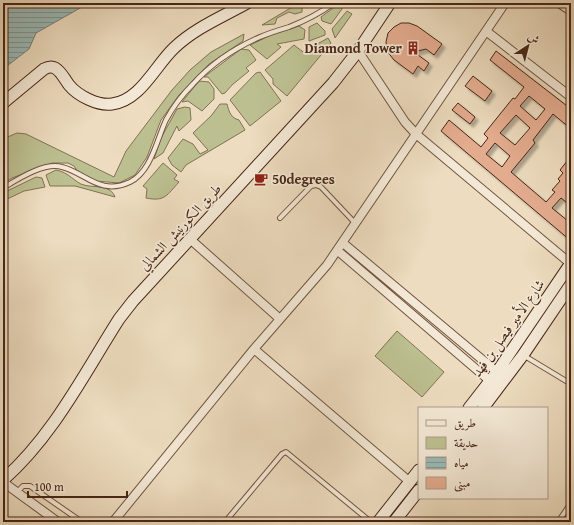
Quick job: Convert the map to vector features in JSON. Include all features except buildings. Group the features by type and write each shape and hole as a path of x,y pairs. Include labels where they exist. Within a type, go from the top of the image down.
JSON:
{"main road":[{"path":"3,102 44,68 50,66 57,69 70,86 91,100 101,104 122,102 135,93 175,47 204,27 247,3"},
{"name":"طريق الكورنيش الشمالي","path":"3,481 47,432 119,319 142,291 333,83 358,51 390,3"},
{"name":"شارع الأمير فيصل بن فهد","path":"470,407 494,377 571,263"},
{"name":"شارع الأمير فيصل بن فهد","path":"484,407 524,355 571,284"},
{"path":"378,522 418,471"},
{"path":"394,522 418,491"}],"street":[{"path":"113,522 254,349 338,251 355,223 505,3"},
{"path":"559,3 571,11"},
{"path":"486,31 571,97"},
{"path":"358,51 405,122 416,134 571,263"},
{"path":"190,239 280,319"},
{"path":"343,243 494,377"},
{"path":"338,251 494,377"},
{"path":"254,349 410,482"},
{"path":"3,481 58,522"}],"lane":[{"path":"3,188 42,168 54,166 62,167 93,183 107,186 119,186 132,181 150,160 167,119 175,106 193,84 214,64 236,48 262,36 316,16 334,3"},
{"path":"280,218 310,186 316,185 321,187 355,223"},
{"path":"524,355 571,384"},
{"path":"226,522 282,454 286,452 371,522"},
{"path":"16,492 23,486 30,486 82,522"},
{"path":"558,522 571,503"}],"green space":[{"path":"299,3 302,3 302,12 295,14 289,12 277,18 275,24 262,25"},
{"path":"342,3 342,9 331,24 322,21 321,17"},
{"path":"347,11 352,14 335,38 332,29"},
{"path":"317,23 325,31 325,35 309,41 309,27"},
{"path":"299,26 305,30 304,39 277,44 281,47 267,59 250,45 269,36"},
{"path":"244,34 243,41 209,64 179,95 161,120 147,157 135,175 119,183 96,181 78,172 74,166 68,163 52,163 12,178 3,184 3,139 17,133 26,134 114,177 126,151 172,90 190,70 211,52"},
{"path":"328,38 331,43 287,96 273,84 273,79 265,70 294,45 303,52"},
{"path":"241,49 249,50 256,60 246,68 249,71 222,94 208,77 204,77"},
{"path":"260,72 281,101 250,126 230,100 256,73"},
{"path":"199,81 209,82 214,89 214,99 202,111 188,101 182,102"},
{"path":"220,104 227,104 231,114 234,118 239,120 245,130 186,165 181,172 172,165 168,158 183,139 193,144 200,154 208,150 193,133 211,116"},
{"path":"185,107 190,108 191,120 179,131 177,126 163,153 154,159 161,138 177,109"},
{"path":"163,163 177,175 174,179 179,182 162,198 146,198 147,189 143,186"},
{"path":"56,170 65,173 81,184 106,188 113,193 115,197 75,186 50,186 46,175"},
{"path":"36,177 42,178 45,187 24,191 3,201 3,193"},
{"path":"397,331 444,372 422,397 375,356"}],"water":[{"path":"3,3 89,3 36,33 29,49 3,69"}],"place":[{"name":"Diamond Tower","path":"413,48"},
{"name":"50degrees","path":"261,179"}]}
